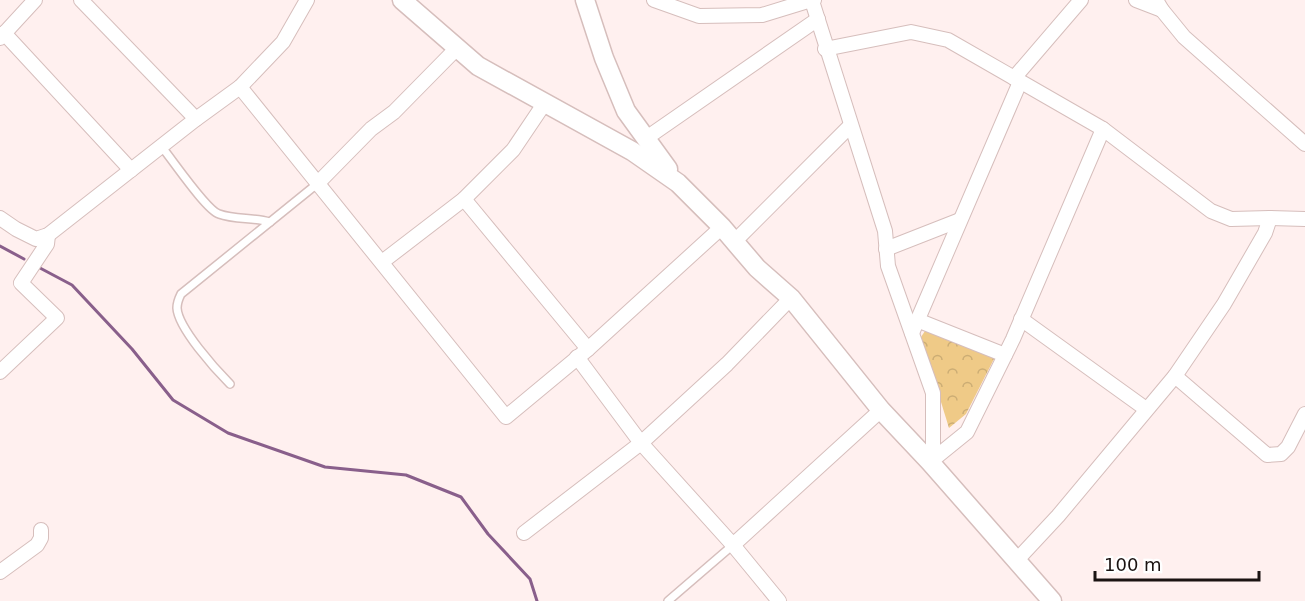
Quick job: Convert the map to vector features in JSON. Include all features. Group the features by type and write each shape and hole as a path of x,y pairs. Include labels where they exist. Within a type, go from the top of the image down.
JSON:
{"main road":[{"path":"402,0 478,66 632,151 678,183"},
{"path":"585,0 604,58 626,111 678,183 722,227 757,268 791,298 881,410 1053,601"}],"street":[{"path":"35,0 2,36 131,170"},
{"path":"81,0 196,119"},
{"path":"0,218 36,239 48,235 240,87 283,42 304,0"},
{"path":"759,0 762,15"},
{"path":"663,2 699,16 762,15 812,0 825,49 885,231 888,266 914,326 933,393 933,446 930,462"},
{"path":"914,326 1017,80 1081,0"},
{"path":"1136,0 1159,5 1184,37 1305,144"},
{"path":"645,139 818,20"},
{"path":"825,49 911,32 948,40 1103,129 1211,211 1231,219 1305,219"},
{"path":"317,184 371,129 394,112 457,48"},
{"path":"240,87 506,417 582,353 722,227"},
{"path":"382,262 464,199 513,150 544,104"},
{"path":"734,242 850,126"},
{"path":"930,462 967,432 1005,355 1103,129"},
{"path":"464,199 582,353 641,443 733,545 779,601"},
{"path":"1017,560 1058,516 1174,376 1229,295 1265,233 1270,218"},
{"path":"886,249 960,220"},
{"path":"0,372 57,318 21,283 46,244 48,235"},
{"path":"524,534 641,443 727,364 791,298"},
{"path":"1021,319 1146,409"},
{"path":"914,326 1005,355"},
{"path":"1174,376 1267,455 1281,454 1288,447 1305,414"},
{"path":"733,545 881,410"},
{"path":"0,572 37,544 41,538 41,530"}],"lane":[{"path":"161,146 214,212 231,217 256,218 270,222"},
{"path":"230,384 204,358 183,323 177,307 181,294 317,184"},
{"path":"668,601 733,545"}],"green space":[{"path":"925,331 995,357 966,414 949,428 921,337"}],"waterway":[{"path":"0,246 24,259"},
{"path":"40,268 72,285 132,349 173,400 228,433 325,467 406,475 461,497 488,534 530,579 537,601"}]}
